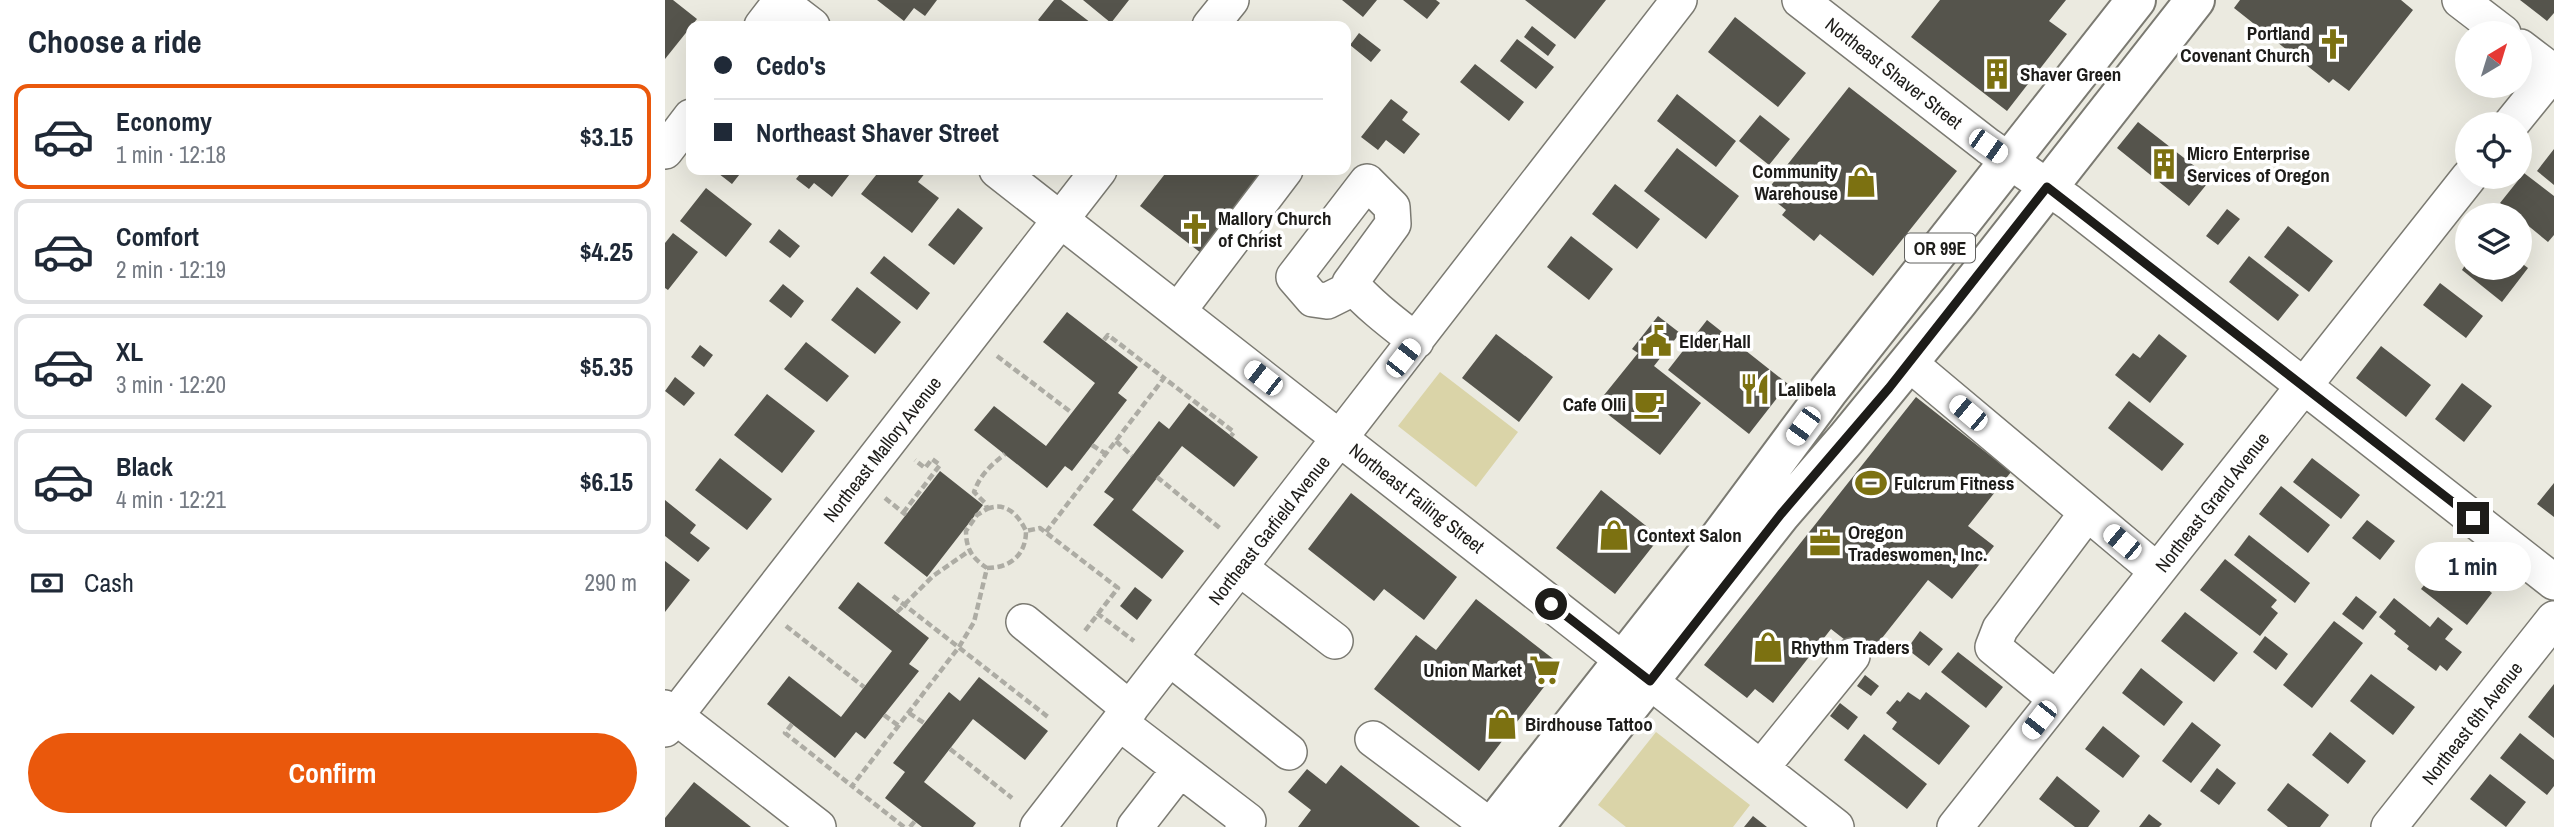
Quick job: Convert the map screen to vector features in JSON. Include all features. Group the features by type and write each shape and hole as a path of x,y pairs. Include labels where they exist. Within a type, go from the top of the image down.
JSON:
{"main road":[{"name":"OR 99E","path":"1534,827 1637,670 1714,545 1829,390 2136,0"},
{"name":"OR 99E","path":"1492,827 1781,514 1909,363 2195,0"}],"street":[{"path":"1214,21 1231,0"},
{"name":"Northeast Garfield Avenue","path":"1055,821 1125,716 1679,0"},
{"name":"Northeast Shaver Street","path":"1800,0 2009,161 2047,187 2554,582"},
{"path":"2460,0 2487,21"},
{"path":"776,7 803,21"},
{"path":"2521,112 2553,71 2532,56"},
{"path":"665,151 686,124"},
{"path":"1353,288 1327,301 1313,299 1294,277 1356,174 1392,207 1393,224 1350,283 1361,297 1416,341"},
{"name":"Northeast Failing Street","path":"1003,175 1836,827"},
{"name":"Northeast Mallory Avenue","path":"668,717 1095,175"},
{"path":"1178,312 1281,175"},
{"name":"Northeast Grand Avenue","path":"1955,827 2459,189"},
{"path":"1909,363 2157,571"},
{"path":"2056,699 1993,647 2000,629 2087,513"},
{"path":"1240,568 1335,641"},
{"name":"Northeast 6th Avenue","path":"2389,827 2554,619"},
{"path":"1024,622 1067,656 1180,769 1248,821 1243,827"},
{"path":"1761,768 1852,656"},
{"path":"1170,658 1289,752"},
{"path":"668,717 818,827"},
{"path":"1373,739 1492,827"},
{"path":"1135,827 1180,769"}],"path":[{"path":"1104,340 1108,335 1234,432 1231,436"},
{"path":"997,356 1072,413"},
{"path":"1046,532 1164,379"},
{"path":"1116,441 1132,456"},
{"path":"1092,445 1105,454"},
{"path":"987,509 986,503 974,492 989,467 1005,454"},
{"path":"885,498 904,514 940,466 932,459 925,468 915,460"},
{"path":"1157,477 1221,529"},
{"path":"995,506 1004,507 1021,520 1025,531 1024,546 1010,564 987,568 969,551 966,531 977,515 995,506"},
{"path":"1025,531 1040,528 1118,588 1067,656"},
{"path":"897,612 933,576 969,551"},
{"path":"852,786 959,647 974,622 987,568"},
{"path":"893,596 1048,718"},
{"path":"1097,613 1134,641"},
{"path":"785,625 864,687"},
{"path":"909,713 924,723"},
{"path":"884,715 899,726"},
{"path":"792,724 785,733 904,827"},
{"path":"950,749 1012,798"},
{"path":"910,827 915,821"}],"shaded area":[{"path":"1440,372 1518,432 1476,487 1398,426"},
{"path":"1656,732 1750,805 1733,827 1626,827 1598,805"}],"building":[{"path":"665,0 673,0 697,19 686,21 686,33 665,59"},
{"path":"877,0 937,0 925,16 914,8 904,21"},
{"path":"1054,0 1061,0 1088,21 1039,21"},
{"path":"1083,0 1129,0 1113,21 1109,21"},
{"path":"1342,0 1377,0 1363,17"},
{"path":"1403,0 1436,0 1440,3 1427,19"},
{"path":"1525,0 1606,0 1575,39"},
{"name":"Shaver Green","path":"1940,0 2066,0 2049,21 2067,34 2007,111 1911,37"},
{"name":"Portland Covenant Church","path":"2240,0 2401,0 2413,10 2349,91 2333,79 2329,83 2234,8"},
{"path":"2520,0 2554,0 2554,13 2547,21"},
{"path":"1735,17 1806,73 1778,107 1708,52"},
{"path":"1532,26 1556,45 1548,56 1524,37"},
{"path":"1359,33 1381,50 1371,62 1351,44"},
{"path":"1517,39 1554,67 1536,89 1500,61"},
{"path":"1475,64 1524,102 1509,121 1460,82"},
{"name":"Community Warehouse","path":"1849,87 1957,171 1873,276 1820,234 1814,241 1782,215 1786,210 1765,193"},
{"path":"1677,94 1736,141 1716,167 1657,121"},
{"path":"1391,99 1408,112 1402,120 1420,134 1404,154 1386,140 1378,150 1361,137"},
{"path":"1760,115 1790,139 1769,165 1739,141"},
{"name":"Micro Enterprise Services of Oregon","path":"2138,122 2211,179 2189,206 2117,148"},
{"path":"1677,148 1739,196 1706,239 1644,191"},
{"path":"2554,149 2554,185 2537,171"},
{"path":"720,175 739,175 732,184"},
{"path":"799,175 849,175 832,197 814,183 809,189 796,179"},
{"path":"876,175 924,175 918,182 939,198 912,233 861,194"},
{"name":"Mallory Church of Christ","path":"1164,175 1261,175 1201,253 1140,206"},
{"path":"2532,179 2554,196 2554,235 2548,242 2532,229 2532,203 2500,203 2511,189 2532,189"},
{"path":"1615,184 1660,219 1637,249 1592,214"},
{"path":"706,188 752,224 726,257 680,221"},
{"path":"958,208 983,228 954,265 928,245"},
{"path":"2227,209 2240,219 2218,245 2206,236"},
{"path":"2288,226 2333,261 2309,292 2264,257"},
{"path":"779,229 800,246 790,258 769,242"},
{"path":"673,233 698,252 668,290 665,288 665,243"},
{"path":"1571,236 1613,269 1589,300 1547,267"},
{"path":"884,256 930,293 917,310 870,273"},
{"path":"2249,256 2299,295 2278,321 2229,282"},
{"path":"2474,280 2519,280 2502,302"},
{"path":"2440,283 2483,316 2466,338 2423,305"},
{"path":"783,284 804,301 791,318 769,301"},
{"path":"857,287 901,322 875,354 831,320"},
{"path":"1067,312 1138,367 1118,393 1127,400 1072,471 1065,466 1047,488 974,430 994,406 1046,446 1095,383 1043,342"},
{"name":"Cafe Olli","path":"1658,316 1680,333 1654,366 1701,403 1660,455 1596,405 1638,353 1632,349"},
{"path":"1707,320 1788,384 1749,434 1668,370"},
{"path":"1496,334 1553,377 1519,422 1462,378"},
{"path":"2159,334 2187,356 2150,403 2115,375 2133,353 2140,358"},
{"path":"806,342 849,376 827,402 784,369"},
{"path":"700,345 713,355 704,367 691,357"},
{"path":"2381,346 2431,385 2406,417 2356,378"},
{"path":"675,377 695,393 684,406 665,391"},
{"path":"2462,383 2492,406 2464,442 2435,419"},
{"path":"767,394 815,431 782,473 734,435"},
{"path":"1916,397 2011,472 1968,526 1994,546 1952,599 1928,580 1867,657 1831,629 1773,703 1755,689 1747,698 1704,665"},
{"path":"2129,401 2184,444 2162,471 2108,428"},
{"path":"1189,403 1258,457 1234,487 1182,446 1132,510 1184,551 1162,579 1093,525 1114,499 1104,492 1159,421 1169,429"},
{"path":"720,458 772,499 747,530 695,490"},
{"path":"2312,458 2360,495 2341,519 2293,482"},
{"path":"940,471 983,505 927,577 884,543"},
{"path":"2554,483 2554,517 2537,504"},
{"path":"2281,486 2330,525 2308,553 2259,514"},
{"path":"1601,490 1660,537 1615,594 1556,548"},
{"path":"1351,493 1457,577 1424,620 1384,589 1374,601 1308,549"},
{"path":"665,500 696,525 690,533 710,548 698,562 665,536"},
{"path":"2367,520 2395,541 2380,560 2352,538"},
{"path":"2249,535 2310,583 2295,603 2234,555"},
{"path":"2447,556 2492,593 2467,625 2421,589"},
{"path":"2225,559 2277,600 2271,607 2278,613 2260,636 2200,590"},
{"path":"665,561 690,580 665,612"},
{"path":"858,582 929,638 909,664 919,671 865,739 856,732 835,758 767,704 789,676 841,717 892,651 838,608"},
{"path":"1135,587 1152,600 1137,620 1120,606"},
{"path":"2356,596 2377,612 2363,630 2342,614"},
{"path":"2394,598 2430,627 2438,617 2453,629 2445,639 2462,652 2447,671 2440,665 2436,671 2407,649 2409,646 2394,634 2396,631 2379,617"},
{"path":"1476,599 1561,665 1479,771 1374,689 1416,635 1436,650"},
{"path":"2185,612 2238,653 2214,682 2161,641"},
{"path":"2334,621 2363,643 2312,708 2283,685"},
{"path":"1920,631 1943,649 1929,666 1907,649"},
{"path":"2265,636 2288,654 2276,670 2253,652"},
{"path":"1958,652 2003,687 1986,708 1941,672"},
{"path":"2141,668 2183,702 2164,726 2122,693"},
{"path":"2371,674 2415,707 2393,735 2350,701"},
{"path":"1865,675 1879,686 1871,696 1857,686"},
{"path":"979,677 1048,731 1025,760 973,719 924,782 976,823 973,827 922,827 885,798 905,772 893,763 949,692 960,701"},
{"path":"2554,684 2554,738 2528,717"},
{"path":"1908,692 1920,700 1926,692 1970,726 1939,765 1892,729 1897,722 1886,713"},
{"path":"1840,703 1858,717 1848,730 1830,716"},
{"path":"2192,722 2221,745 2191,783 2162,761"},
{"path":"2103,726 2140,756 2123,778 2085,749"},
{"path":"2330,732 2366,761 2348,784 2312,755"},
{"path":"2520,733 2554,760 2554,786 2547,795 2500,758"},
{"path":"1864,734 1927,784 1907,809 1844,760"},
{"path":"1341,765 1420,827 1298,827 1311,810 1288,792 1307,769 1326,784"},
{"path":"2217,768 2236,783 2219,805 2200,791"},
{"path":"2490,774 2526,802 2506,827 2470,799"},
{"path":"2057,776 2100,811 2088,827 2075,827 2039,799"},
{"path":"694,782 751,827 665,827 665,818"},
{"path":"2288,783 2329,815 2320,827 2288,827 2267,810"},
{"path":"2149,814 2162,824 2159,827 2139,827"},
{"path":"1753,816 1767,827 1744,827"}],"place":[{"name":"Portland Covenant Church","path":"2333,44"},
{"name":"Shaver Green","path":"1997,74"},
{"name":"Micro Enterprise Services of Oregon","path":"2164,164"},
{"name":"Community Warehouse","path":"1861,182"},
{"name":"Mallory Church of Christ","path":"1195,229"},
{"name":"Elder Hall","path":"1656,341"},
{"name":"Lalibela","path":"1755,389"},
{"name":"Cafe Olli","path":"1649,404"},
{"name":"Fulcrum Fitness","path":"1871,483"},
{"name":"Context Salon","path":"1614,535"},
{"name":"Oregon Tradeswomen, Inc.","path":"1825,543"},
{"name":"Rhythm Traders","path":"1768,647"},
{"name":"Union Market","path":"1545,670"},
{"name":"Birdhouse Tattoo","path":"1502,724"}],"route":[{"path":"1551,604 1650,681 1781,514 1889,388 2047,187 2097,223 2473,518"}]}
